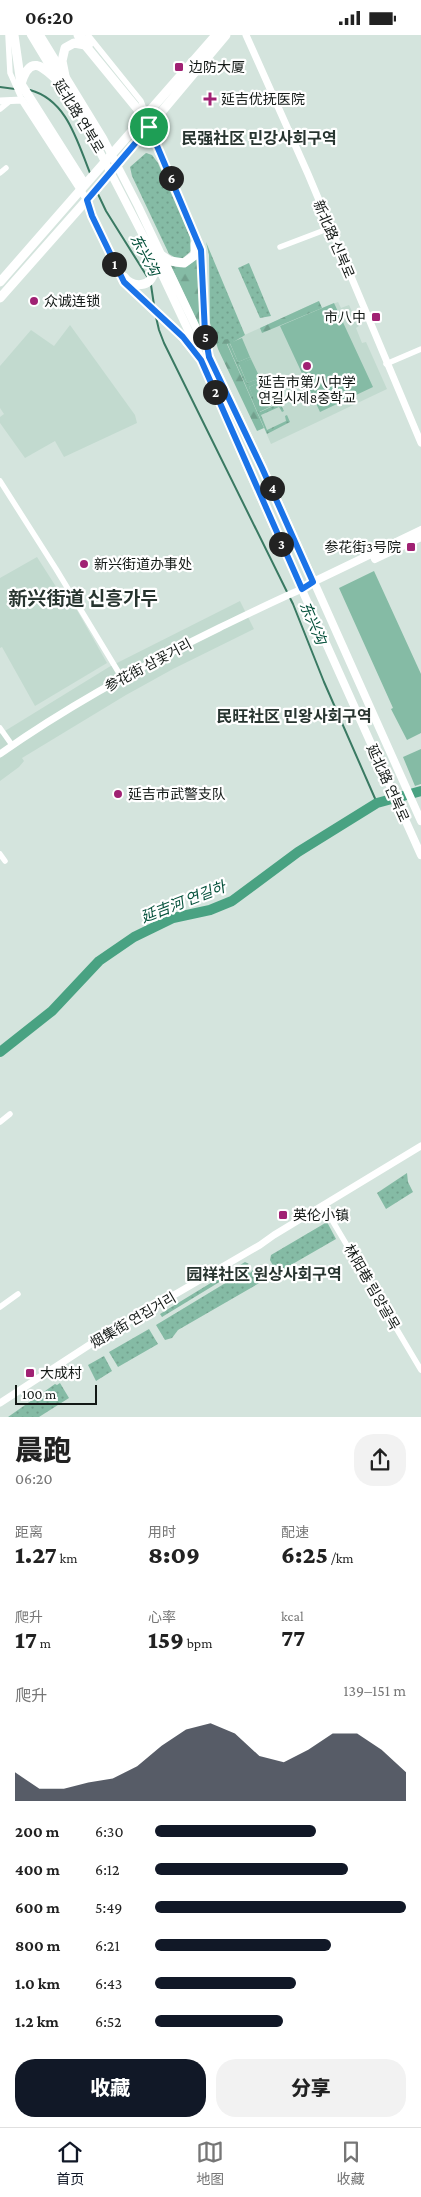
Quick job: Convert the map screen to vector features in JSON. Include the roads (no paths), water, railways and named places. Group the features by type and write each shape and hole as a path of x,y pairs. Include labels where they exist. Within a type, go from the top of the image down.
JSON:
{"main road":[{"path":"14,35 20,91 85,186"},
{"name":"延北路 연북로","path":"31,35 86,117 161,255 302,589 421,855"},
{"name":"延北路 연북로","path":"40,35 62,79"},
{"path":"0,282 216,35"},
{"path":"0,298 100,185 226,35"},
{"path":"62,79 63,53 67,46 76,39 89,44 145,116"},
{"path":"20,91 26,71 34,66 43,66 62,79"},
{"path":"148,128 196,248 193,258 184,263 176,263 161,255"},
{"path":"148,128 201,250 205,358"},
{"path":"89,197 92,216 124,282 205,358"},
{"path":"89,197 124,278 130,283 137,285 148,282 154,273 154,263 149,247"},
{"name":"延北路 연북로","path":"134,207 149,247 262,468 421,821"},
{"name":"参花街 삼꽃거리","path":"314,584 421,531"},
{"name":"参花街 삼꽃거리","path":"302,589 421,537"}],"street":[{"path":"0,109 20,91 10,73 8,35"},
{"path":"88,35 141,101 145,116"},
{"name":"新北路 신북로","path":"246,35 421,443"},
{"path":"0,101 11,100"},
{"path":"0,173 6,168"},
{"path":"85,186 89,197"},
{"path":"280,247 330,228"},
{"path":"386,364 421,349"},
{"path":"0,481 122,678"},
{"name":"参花街 삼꽃거리","path":"0,754 70,708 122,678 169,653 302,589"},
{"path":"0,728 12,745"},
{"path":"0,854 5,861"},
{"path":"0,1123 10,1114"},
{"name":"烟集街 연집거리","path":"0,1403 100,1338 260,1245 421,1146"},
{"name":"林阳巷 림양골목","path":"323,1205 421,1370"},
{"path":"0,1307 18,1295"}],"waterway":[{"name":"东兴沟","path":"0,87 15,89"},
{"name":"东兴沟","path":"30,90 43,95 62,112 75,135 90,173"},
{"name":"东兴沟","path":"97,192 106,211 148,278"},
{"name":"东兴沟","path":"151,285 154,305"},
{"name":"东兴沟","path":"156,317 164,343 293,604 324,682 377,803"},
{"name":"延吉河 연길하","path":"0,1052 52,1011 99,961 134,937 173,918 210,910 232,901 298,852 377,803 421,791"}],"place":[{"name":"边防大厦","path":"179,67"},
{"name":"延吉优抚医院","path":"210,99"},
{"name":"众诚连锁","path":"34,301"},
{"name":"市八中","path":"376,317"},
{"name":"延吉市第八中学 연길시제8중학교","path":"307,366"},
{"name":"参花街3号院","path":"411,547"},
{"name":"新兴街道办事处","path":"84,564"},
{"name":"延吉市武警支队","path":"118,794"},
{"name":"英伦小镇","path":"283,1215"},
{"name":"大成村","path":"30,1373"}],"district":[{"name":"民强社区 민강사회구역","path":"259,138"},
{"name":"新兴街道 신흥가두","path":"83,598"},
{"name":"民旺社区 민왕사회구역","path":"294,716"},
{"name":"园祥社区 원상사회구역","path":"264,1274"}]}
